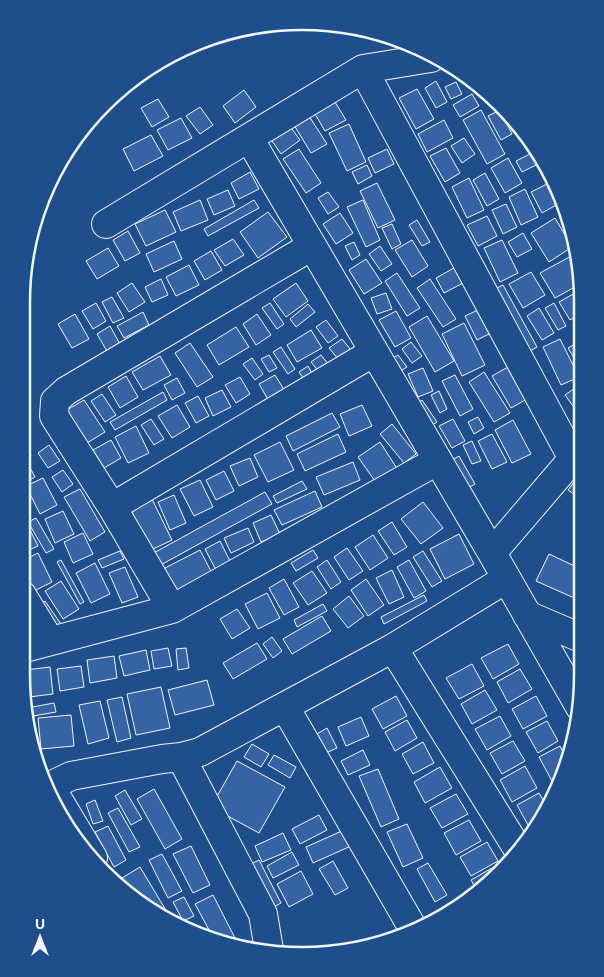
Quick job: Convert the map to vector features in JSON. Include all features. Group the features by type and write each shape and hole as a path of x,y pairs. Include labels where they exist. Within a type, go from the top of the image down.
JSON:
{"street":[{"path":"106,224 362,69 424,59"},
{"path":"362,69 574,449"},
{"path":"249,138 573,695"},
{"path":"172,609 112,507 54,416 56,402 66,392 312,246"},
{"path":"112,507 374,352"},
{"path":"492,553 574,457"},
{"path":"30,647 172,609 438,461"},
{"path":"53,784 71,776 162,758 181,758 200,752 393,648 506,579"},
{"path":"30,608 50,641"},
{"path":"527,614 574,635"},
{"path":"393,648 515,845"},
{"path":"285,707 410,924"},
{"path":"181,758 263,914 268,945"}],"building":[{"path":"436,81 447,102 436,108 425,88"},
{"path":"456,82 462,94 451,99 445,87"},
{"path":"417,89 434,119 416,129 399,98"},
{"path":"244,90 256,107 235,123 223,106"},
{"path":"472,94 479,106 460,117 453,105"},
{"path":"158,99 169,117 152,127 141,108"},
{"path":"335,102 346,120 325,131 315,114"},
{"path":"200,107 213,125 200,134 186,116"},
{"path":"481,110 505,154 487,164 463,120"},
{"path":"496,112 506,122 512,134 501,140 488,116"},
{"path":"309,116 327,144 311,153 294,125"},
{"path":"181,118 192,138 168,150 157,130"},
{"path":"444,120 453,138 427,152 418,134"},
{"path":"349,124 366,162 347,171 329,133"},
{"path":"289,125 300,140 281,154 270,138"},
{"path":"151,135 163,156 134,171 123,149"},
{"path":"464,138 475,154 462,163 451,146"},
{"path":"446,148 460,173 445,182 430,156"},
{"path":"299,149 321,183 306,193 283,159"},
{"path":"387,149 394,164 375,173 368,158"},
{"path":"530,154 537,164 522,172 516,161"},
{"path":"508,158 522,183 505,193 491,168"},
{"path":"367,165 372,176 358,184 352,172"},
{"path":"250,172 259,189 239,199 231,183"},
{"path":"485,173 499,199 487,206 473,180"},
{"path":"469,178 484,210 467,218 452,187"},
{"path":"377,183 395,220 378,228 360,191"},
{"path":"547,184 556,205 542,213 531,192"},
{"path":"525,189 538,217 521,225 509,197"},
{"path":"228,190 235,206 214,215 207,199"},
{"path":"328,192 339,207 328,214 318,198"},
{"path":"200,200 208,220 181,231 173,212"},
{"path":"254,200 259,208 208,236 204,229"},
{"path":"363,200 380,240 366,247 347,207"},
{"path":"506,204 517,227 503,234 492,210"},
{"path":"165,210 176,232 146,246 135,224"},
{"path":"268,212 287,237 258,258 240,232"},
{"path":"340,213 353,233 336,244 323,224"},
{"path":"487,216 497,236 478,246 467,225"},
{"path":"555,218 566,237 569,249 549,262 531,233"},
{"path":"417,220 430,242 422,246 409,225"},
{"path":"392,224 401,244 392,249 382,228"},
{"path":"128,231 140,253 125,261 113,240"},
{"path":"523,233 532,249 517,257 508,242"},
{"path":"233,239 244,255 225,266 214,250"},
{"path":"412,240 428,266 412,277 395,250"},
{"path":"502,240 518,273 500,282 484,248"},
{"path":"174,241 182,259 154,272 146,254"},
{"path":"354,242 360,255 352,260 345,246"},
{"path":"380,246 392,264 381,271 369,254"},
{"path":"108,248 119,266 97,279 86,261"},
{"path":"211,251 222,270 205,280 194,261"},
{"path":"570,257 573,288 555,298 540,273"},
{"path":"366,259 382,283 364,294 349,270"},
{"path":"189,265 199,285 176,296 166,277"},
{"path":"454,268 463,283 444,293 436,278"},
{"path":"531,272 545,295 523,308 509,284"},
{"path":"397,273 420,308 407,316 385,281"},
{"path":"161,279 168,295 152,302 145,287"},
{"path":"430,279 456,319 443,327 417,288"},
{"path":"132,283 145,302 129,312 117,293"},
{"path":"296,283 308,301 286,317 273,299"},
{"path":"503,285 537,347 523,355 489,292"},
{"path":"386,293 392,309 377,314 371,298"},
{"path":"574,294 574,318 570,320 559,302"},
{"path":"112,297 124,318 113,323 102,302"},
{"path":"96,303 106,321 93,329 82,311"},
{"path":"270,303 284,324 277,329 262,308"},
{"path":"554,303 566,326 558,330 545,308"},
{"path":"308,304 315,312 296,327 290,319"},
{"path":"539,308 554,333 542,340 527,316"},
{"path":"478,310 489,334 477,340 465,316"},
{"path":"396,311 411,338 395,347 379,320"},
{"path":"143,312 149,325 124,338 117,326"},
{"path":"75,314 89,339 72,348 58,324"},
{"path":"257,314 271,335 256,345 243,324"},
{"path":"427,316 454,361 435,372 409,327"},
{"path":"326,320 338,336 328,343 316,327"},
{"path":"464,323 485,365 462,376 442,334"},
{"path":"110,326 121,346 108,353 97,334"},
{"path":"236,327 249,347 219,365 207,345"},
{"path":"311,330 322,348 297,362 287,345"},
{"path":"342,339 351,350 339,360 329,348"},
{"path":"560,339 574,367 574,379 561,385 543,347"},
{"path":"411,342 422,356 412,363 402,349"},
{"path":"190,343 213,377 197,387 175,353"},
{"path":"574,345 574,358 568,348"},
{"path":"281,347 295,369 288,374 273,352"},
{"path":"269,355 277,368 269,372 261,359"},
{"path":"321,355 329,365 319,372 311,362"},
{"path":"398,355 407,367 394,375 386,362"},
{"path":"160,356 171,375 143,390 132,372"},
{"path":"252,358 263,374 255,380 243,364"},
{"path":"308,366 313,375 305,381 299,372"},
{"path":"508,367 527,399 511,408 492,376"},
{"path":"423,368 433,391 418,397 408,374"},
{"path":"484,372 510,413 494,422 469,382"},
{"path":"275,375 286,393 270,403 259,384"},
{"path":"455,375 473,409 460,416 442,381"},
{"path":"126,376 138,397 120,408 108,387"},
{"path":"240,377 250,394 236,403 225,385"},
{"path":"177,378 185,393 172,400 164,385"},
{"path":"574,389 574,405 573,406 565,395"},
{"path":"222,390 231,407 213,416 205,398"},
{"path":"439,391 447,409 440,413 431,395"},
{"path":"163,392 167,400 115,430 110,422"},
{"path":"102,394 116,415 105,422 91,401"},
{"path":"198,396 209,416 196,423 185,403"},
{"path":"84,400 105,432 87,443 67,410"},
{"path":"422,400 437,422 427,428 412,407"},
{"path":"177,405 190,427 172,438 158,416"},
{"path":"362,405 372,426 349,436 340,414"},
{"path":"332,413 340,427 293,451 286,436"},
{"path":"478,417 484,428 474,434 468,422"},
{"path":"151,419 164,439 154,445 141,425"},
{"path":"453,419 465,441 452,448 439,426"},
{"path":"513,420 531,454 512,463 495,430"},
{"path":"392,424 416,454 404,463 380,434"},
{"path":"136,426 149,453 128,463 115,437"},
{"path":"338,434 346,452 305,471 297,454"},
{"path":"492,434 507,462 492,469 478,441"},
{"path":"111,440 121,458 104,468 93,450"},
{"path":"472,441 481,461 472,464 463,445"},
{"path":"280,442 294,470 268,482 254,455"},
{"path":"380,442 398,470 377,484 358,457"},
{"path":"49,445 60,461 48,468 38,453"},
{"path":"459,456 475,484 462,492 445,464"},
{"path":"250,458 258,477 239,486 230,466"},
{"path":"353,462 360,480 324,495 316,477"},
{"path":"30,468 35,477 30,480"},
{"path":"63,470 73,484 62,492 52,477"},
{"path":"224,471 234,491 216,500 206,480"},
{"path":"43,478 57,505 40,514 30,494 30,484"},
{"path":"200,480 213,507 194,516 180,489"},
{"path":"302,481 307,489 277,503 273,496"},
{"path":"574,482 574,494 568,490"},
{"path":"80,489 105,532 90,541 64,497"},
{"path":"315,491 322,507 282,525 274,510"},
{"path":"265,492 272,504 157,567 150,555"},
{"path":"174,495 186,523 170,530 158,502"},
{"path":"151,497 172,540 151,550 129,507"},
{"path":"423,502 443,528 421,544 401,519"},
{"path":"63,511 74,534 55,543 45,519"},
{"path":"271,515 280,534 261,542 253,523"},
{"path":"36,518 54,549 46,553 30,525 30,521"},
{"path":"392,522 407,547 394,555 378,531"},
{"path":"248,528 254,542 231,553 224,538"},
{"path":"30,530 38,546 30,550"},
{"path":"83,533 93,554 73,563 64,542"},
{"path":"459,534 474,564 445,579 430,549"},
{"path":"373,535 388,558 370,570 355,547"},
{"path":"220,541 232,565 217,572 205,549"},
{"path":"347,548 363,571 349,580 334,557"},
{"path":"200,550 215,579 178,598 163,569"},
{"path":"313,550 318,558 296,571 291,563"},
{"path":"120,551 124,559 102,568 98,560"},
{"path":"423,551 442,581 432,587 413,557"},
{"path":"38,553 52,582 34,591 30,583 30,557"},
{"path":"549,554 574,566 574,598 536,581"},
{"path":"61,560 84,602 80,604 57,562"},
{"path":"327,560 341,582 331,589 317,567"},
{"path":"409,560 426,591 414,598 397,567"},
{"path":"95,563 110,594 91,603 76,573"},
{"path":"125,567 138,597 122,603 109,573"},
{"path":"392,570 404,597 389,604 376,578"},
{"path":"312,571 327,593 308,605 293,583"},
{"path":"284,579 299,607 284,615 269,588"},
{"path":"366,579 384,605 368,616 351,590"},
{"path":"61,581 79,609 63,619 45,591"},
{"path":"267,593 280,618 258,629 245,604"},
{"path":"424,595 427,601 384,624 381,617"},
{"path":"349,596 364,616 348,628 333,609"},
{"path":"45,601 61,624 49,631 34,609"},
{"path":"323,604 327,611 297,627 294,620"},
{"path":"237,609 250,628 232,639 220,619"},
{"path":"322,616 331,631 292,654 283,639"},
{"path":"272,637 282,651 273,658 263,644"},
{"path":"257,643 267,659 233,679 223,663"},
{"path":"508,644 519,664 493,679 481,658"},
{"path":"168,648 172,666 154,669 151,651"},
{"path":"186,648 189,668 178,670 176,649"},
{"path":"146,650 150,670 124,676 119,656"},
{"path":"114,656 117,678 90,683 87,660"},
{"path":"472,664 484,686 459,699 446,678"},
{"path":"81,666 84,687 60,691 57,669"},
{"path":"50,667 53,694 31,697 30,669"},
{"path":"520,669 532,689 508,703 497,682"},
{"path":"207,680 214,705 175,715 168,690"},
{"path":"161,687 170,728 136,735 127,694"},
{"path":"485,690 497,710 472,724 461,704"},
{"path":"396,696 407,716 383,729 372,709"},
{"path":"536,696 547,716 523,729 512,709"},
{"path":"122,697 131,738 117,742 107,700"},
{"path":"100,701 109,738 88,744 79,705"},
{"path":"54,703 56,712 33,716 32,707"},
{"path":"71,715 74,746 41,749 38,718"},
{"path":"500,716 511,736 487,750 475,729"},
{"path":"361,717 369,736 346,746 338,727"},
{"path":"407,720 417,738 395,751 385,732"},
{"path":"547,721 558,741 538,753 526,732"},
{"path":"327,728 337,748 326,753 317,734"},
{"path":"513,741 525,761 502,774 490,753"},
{"path":"423,742 434,763 413,774 402,754"},
{"path":"252,744 269,754 261,767 244,757"},
{"path":"560,746 563,752 552,781 552,781 539,757"},
{"path":"363,750 370,765 348,775 341,761"},
{"path":"274,755 296,767 290,778 268,765"},
{"path":"237,761 285,787 259,833 211,807"},
{"path":"525,766 537,788 512,802 500,780"},
{"path":"440,767 452,788 425,803 414,782"},
{"path":"378,769 399,819 381,827 359,776"},
{"path":"154,789 182,839 165,849 137,799"},
{"path":"125,790 142,819 131,825 115,796"},
{"path":"539,793 543,800 528,825 517,805"},
{"path":"456,794 468,814 442,828 430,808"},
{"path":"95,800 103,821 93,824 86,804"},
{"path":"118,808 140,847 129,852 108,813"},
{"path":"319,815 327,830 300,844 292,829"},
{"path":"469,820 481,841 456,855 444,833"},
{"path":"407,824 423,858 403,867 387,832"},
{"path":"108,826 126,860 114,867 95,832"},
{"path":"344,830 351,846 313,863 306,847"},
{"path":"283,833 291,850 262,862 255,846"},
{"path":"487,842 498,861 471,876 460,857"},
{"path":"191,846 210,885 193,893 173,854"},
{"path":"292,852 299,865 273,878 267,866"},
{"path":"162,854 182,891 168,898 149,860"},
{"path":"259,860 281,903 272,908 249,865"},
{"path":"333,861 348,888 335,895 319,869"},
{"path":"428,863 447,895 435,902 417,869"},
{"path":"140,867 167,911 136,891 121,878"},
{"path":"492,868 492,869 474,886 471,880"},
{"path":"301,871 313,894 289,907 277,884"},
{"path":"213,895 235,939 209,931 195,904"},
{"path":"184,897 194,916 185,920 182,919 173,902"}]}
